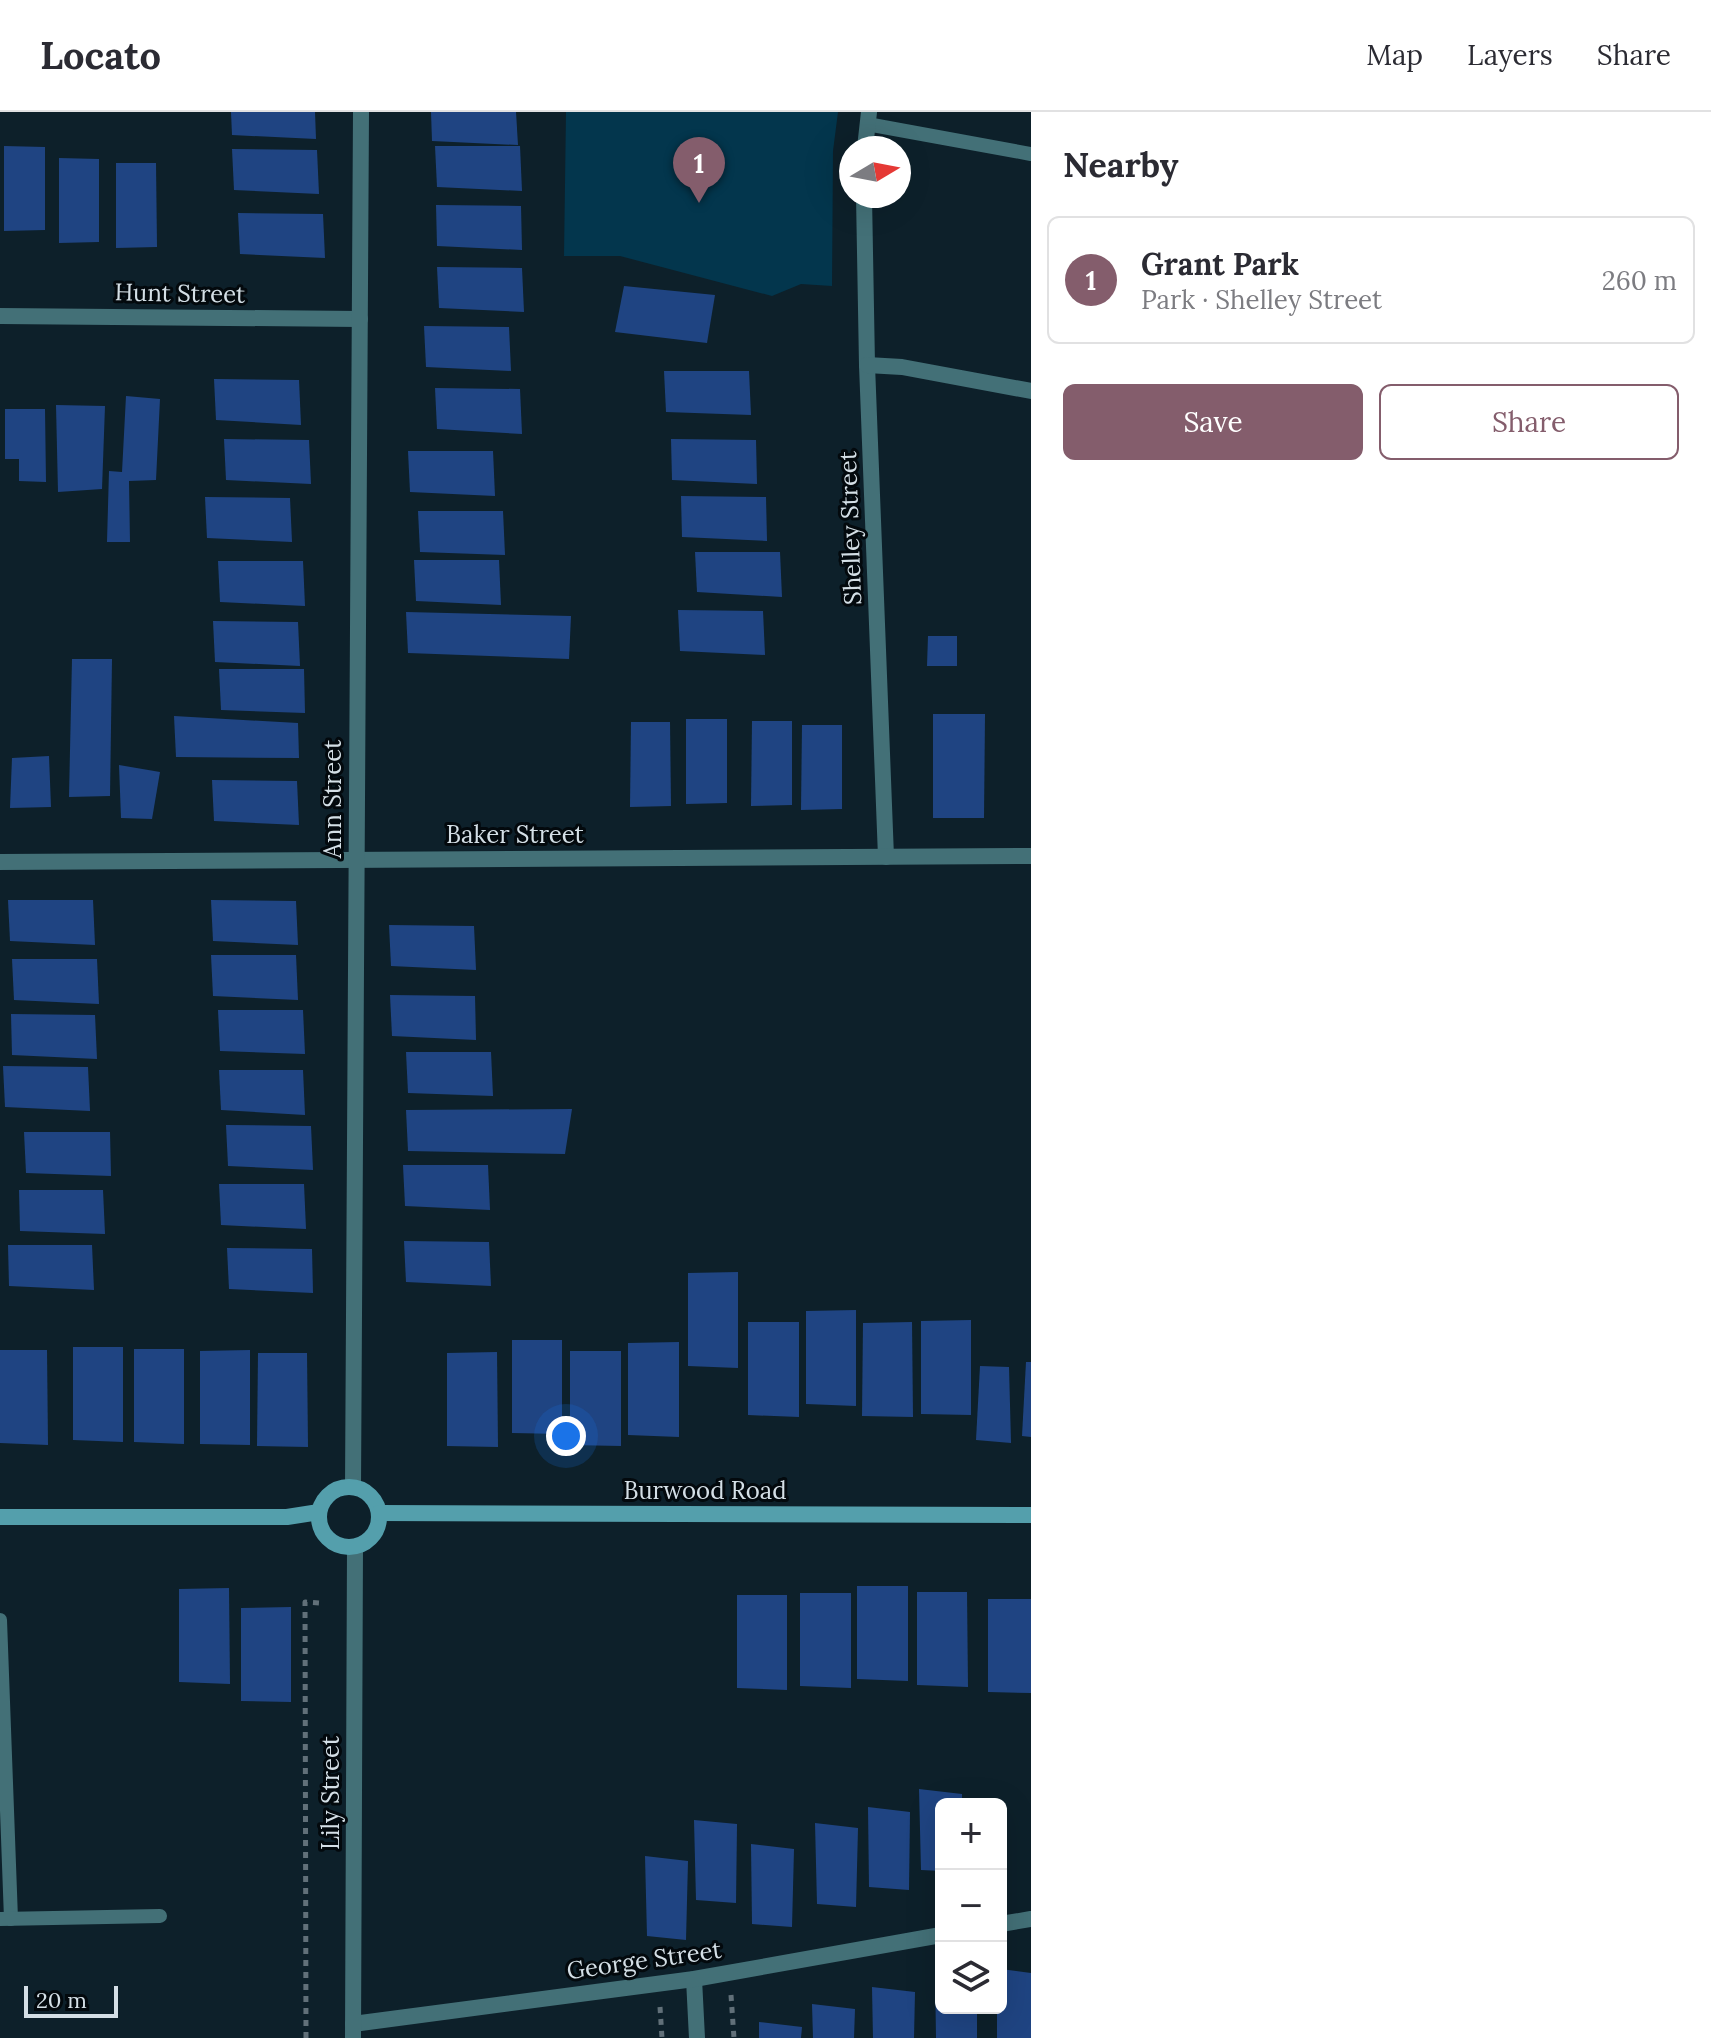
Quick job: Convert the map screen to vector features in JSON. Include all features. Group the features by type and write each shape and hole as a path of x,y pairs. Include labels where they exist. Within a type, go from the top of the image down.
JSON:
{"main road":[{"path":"353,1487 370,1495 379,1513 377,1531 364,1545 345,1548 328,1539 319,1522 319,1512 331,1493 353,1487"},
{"path":"0,1517 287,1517 319,1512"},
{"name":"Burwood Road","path":"379,1513 1031,1515"}],"street":[{"name":"Ann Street","path":"353,1487 361,112"},
{"name":"Shelley Street","path":"864,208 867,365 886,857"},
{"name":"Hunt Street","path":"0,316 360,319"},
{"path":"867,365 902,367 1031,391"},
{"name":"Baker Street","path":"0,862 1031,856"},
{"name":"Lily Street","path":"353,2031 355,1547"},
{"path":"1007,1923 1031,1919"},
{"name":"George Street","path":"353,2031 694,1979 935,1936"},
{"path":"694,1979 697,2038"}],"lane":[{"path":"868,118 1031,154"},
{"path":"0,1620 6,1919 160,1916"}],"path":[{"path":"306,2038 305,1602 319,1603"},
{"path":"731,1994 734,2038"}],"shaded area":[{"path":"566,112 838,112 833,151 832,286 801,284 772,296 620,256 564,256"}],"building":[{"path":"231,112 315,112 316,139 232,135"},
{"path":"431,112 516,112 518,145 432,141"},
{"path":"4,146 45,147 45,230 4,231"},
{"path":"435,146 520,146 522,191 437,187"},
{"path":"232,149 317,150 319,194 234,190"},
{"path":"59,158 99,159 99,242 59,243"},
{"path":"116,163 156,163 157,247 116,248"},
{"path":"436,205 521,206 522,250 437,246"},
{"path":"238,213 323,214 325,258 240,254"},
{"path":"437,267 522,268 524,312 439,308"},
{"path":"624,286 715,295 707,343 615,332"},
{"path":"424,326 509,327 511,371 426,367"},
{"path":"664,371 749,371 751,415 666,412"},
{"path":"214,379 299,380 301,425 216,420"},
{"path":"435,388 520,389 522,434 437,429"},
{"path":"126,396 160,399 156,480 129,481 130,542 107,542 109,471 122,472"},
{"path":"56,405 105,406 102,489 58,492"},
{"path":"5,409 45,409 46,482 19,481 19,459 5,459"},
{"path":"224,439 309,440 311,484 226,480"},
{"path":"671,439 756,440 757,484 672,480"},
{"path":"408,451 493,451 495,496 410,492"},
{"path":"681,496 766,497 767,541 682,537"},
{"path":"205,497 290,498 292,542 207,538"},
{"path":"418,511 503,511 505,555 420,552"},
{"path":"695,552 780,552 782,597 697,592"},
{"path":"414,560 499,560 501,605 416,601"},
{"path":"218,561 303,561 305,606 220,602"},
{"path":"678,610 763,611 765,655 680,651"},
{"path":"406,612 571,616 569,659 408,653"},
{"path":"213,621 298,622 300,666 215,662"},
{"path":"928,636 957,636 957,666 927,666"},
{"path":"72,659 112,659 110,796 69,797"},
{"path":"219,669 304,669 305,713 221,710"},
{"path":"933,714 985,714 984,818 933,818"},
{"path":"174,716 298,723 299,758 176,757"},
{"path":"686,719 727,719 727,803 686,804"},
{"path":"752,721 792,721 792,805 751,806"},
{"path":"631,722 670,722 671,806 630,807"},
{"path":"802,725 842,725 842,809 801,810"},
{"path":"49,756 51,807 10,808 12,758"},
{"path":"119,765 160,772 152,819 121,818"},
{"path":"212,780 297,781 299,825 214,821"},
{"path":"8,900 93,900 95,945 10,941"},
{"path":"211,900 296,901 298,945 213,941"},
{"path":"389,925 474,926 476,970 391,966"},
{"path":"211,955 296,955 298,1000 213,996"},
{"path":"12,959 97,959 99,1004 14,1000"},
{"path":"390,995 475,996 476,1040 392,1036"},
{"path":"218,1010 303,1010 305,1054 220,1051"},
{"path":"11,1014 95,1015 97,1059 12,1055"},
{"path":"406,1052 491,1052 493,1096 408,1093"},
{"path":"3,1066 88,1067 90,1111 5,1107"},
{"path":"219,1070 303,1070 305,1115 221,1110"},
{"path":"572,1109 565,1154 408,1151 406,1110"},
{"path":"226,1125 311,1126 313,1170 228,1166"},
{"path":"24,1132 110,1132 111,1176 26,1173"},
{"path":"403,1165 488,1165 490,1210 405,1206"},
{"path":"219,1184 304,1184 306,1229 221,1225"},
{"path":"19,1190 103,1190 105,1234 20,1231"},
{"path":"404,1241 489,1242 491,1286 406,1282"},
{"path":"8,1245 92,1245 94,1290 9,1286"},
{"path":"227,1248 312,1249 313,1293 229,1289"},
{"path":"738,1272 738,1368 688,1366 688,1273"},
{"path":"856,1310 856,1406 806,1404 806,1311"},
{"path":"971,1320 971,1415 921,1414 921,1321"},
{"path":"748,1322 799,1322 799,1417 748,1415"},
{"path":"912,1322 913,1417 862,1416 863,1323"},
{"path":"512,1340 562,1340 562,1434 512,1433"},
{"path":"679,1342 679,1437 628,1435 628,1343"},
{"path":"73,1347 123,1347 123,1442 73,1440"},
{"path":"134,1349 184,1349 184,1444 134,1442"},
{"path":"0,1350 47,1350 48,1445 0,1443"},
{"path":"250,1350 250,1445 200,1444 200,1351"},
{"path":"570,1351 621,1351 621,1446 570,1445"},
{"path":"497,1352 498,1447 447,1446 447,1353"},
{"path":"258,1353 307,1353 308,1447 257,1446"},
{"path":"1026,1362 1031,1362 1031,1437 1022,1436"},
{"path":"980,1366 1009,1367 1011,1443 976,1440"},
{"path":"857,1586 908,1586 908,1681 857,1679"},
{"path":"229,1588 230,1684 179,1682 179,1589"},
{"path":"917,1592 967,1592 968,1687 917,1685"},
{"path":"800,1593 851,1593 851,1688 800,1686"},
{"path":"737,1595 787,1595 787,1690 737,1688"},
{"path":"988,1599 1031,1599 1031,1693 988,1692"},
{"path":"291,1607 291,1702 241,1701 241,1608"},
{"path":"919,1789 962,1794 962,1798 935,1798 935,1871 921,1870"},
{"path":"868,1807 910,1812 909,1890 869,1887"},
{"path":"694,1820 737,1824 736,1903 696,1900"},
{"path":"815,1823 858,1828 856,1907 817,1904"},
{"path":"751,1844 794,1849 792,1927 752,1924"},
{"path":"645,1856 688,1861 686,1940 647,1936"},
{"path":"1007,1970 1031,1973 1031,2038 997,2038 997,2014 1007,2014"},
{"path":"872,1987 915,1992 914,2038 873,2038"},
{"path":"812,2004 855,2009 854,2038 813,2038"},
{"path":"936,2014 977,2014 977,2038 936,2038"},
{"path":"759,2022 802,2027 801,2038 759,2038"}],"place":[{"name":"Grant Park","path":"699,203"}]}
